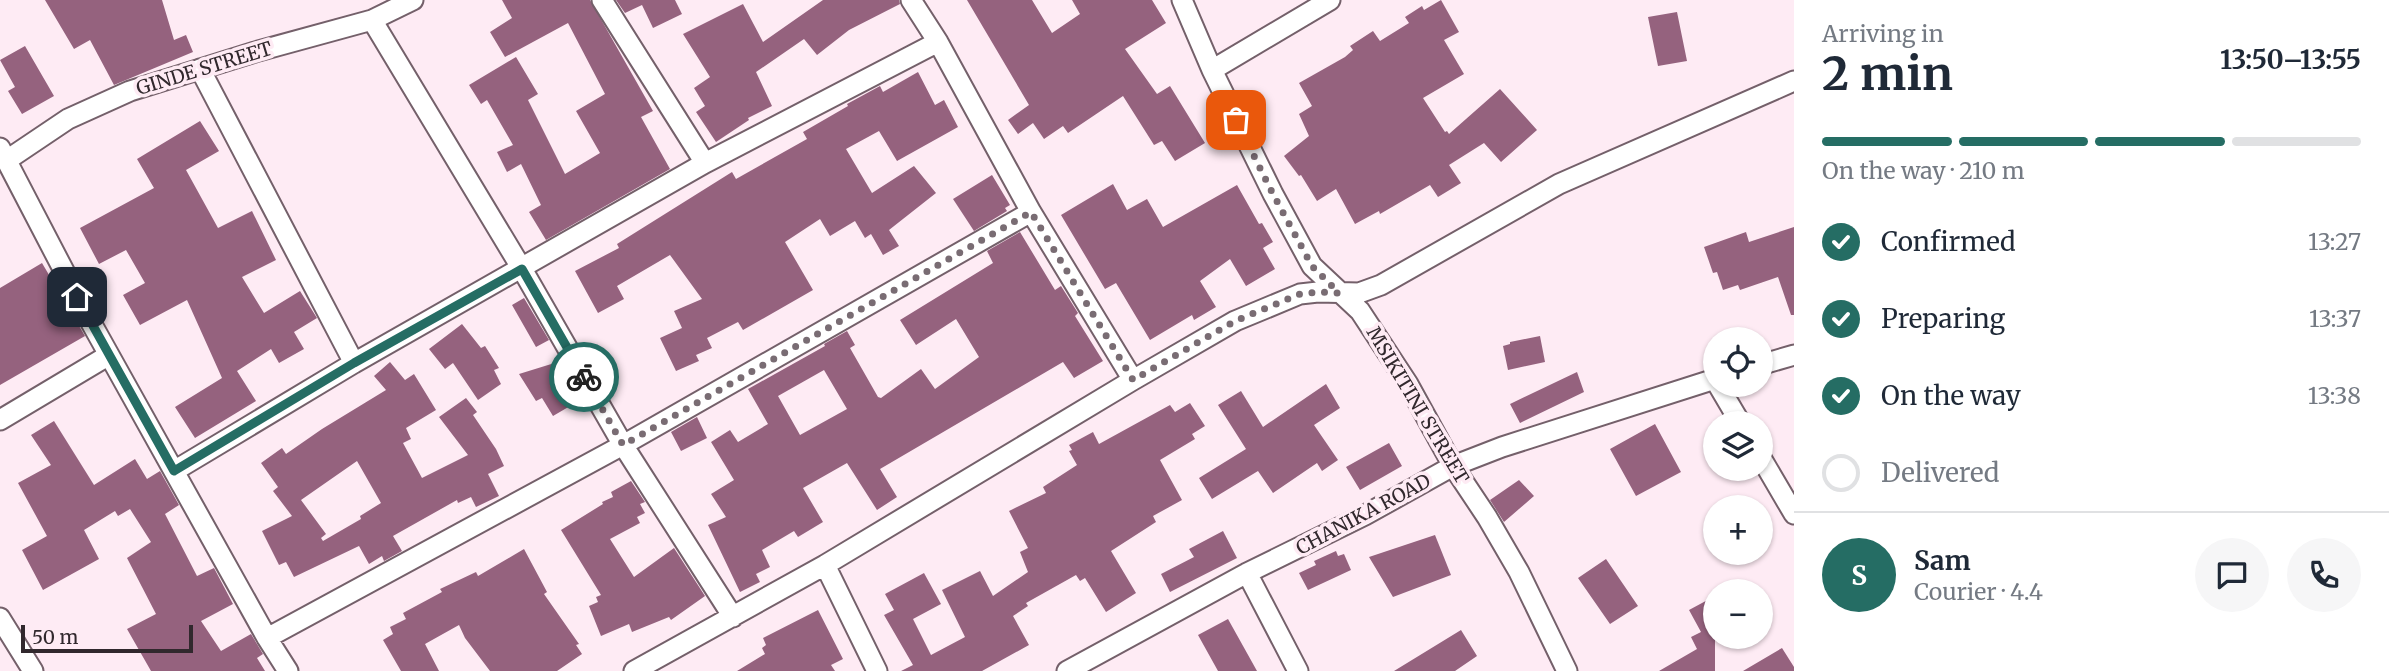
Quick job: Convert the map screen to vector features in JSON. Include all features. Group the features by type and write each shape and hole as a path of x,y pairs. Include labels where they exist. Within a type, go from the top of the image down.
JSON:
{"street":[{"name":"GINDE STREET","path":"3,154 68,119 131,91 372,20 413,0"},
{"path":"602,0 705,163"},
{"path":"911,0 938,42 1031,212 1133,380"},
{"name":"MSIKITINI STREET","path":"1182,0 1212,70 1312,266 1360,311 1408,384 1453,466 1519,572 1567,671"},
{"path":"1212,70 1330,0"},
{"path":"372,20 522,269 623,445 733,617"},
{"path":"174,471 354,363 705,163 938,42"},
{"path":"200,69 354,363"},
{"path":"634,671 825,565 1235,321 1300,294 1359,293 1381,285 1559,184 1794,81"},
{"path":"3,154 109,355 288,671"},
{"path":"267,638 623,445 1031,212"},
{"path":"0,420 109,355"},
{"path":"1773,361 1794,355"},
{"name":"CHANIKA ROAD","path":"1067,671 1247,573 1365,515 1453,466 1502,447 1703,383"},
{"path":"1773,478 1794,514"},
{"path":"825,565 877,671"},
{"path":"1247,573 1298,671"},
{"path":"0,618 33,671"}],"building":[{"path":"45,0 162,0 174,40 186,35 193,52 114,85 90,40 74,49"},
{"path":"502,0 590,0 653,111 641,117 670,169 546,240 529,212 541,205 521,164 507,172 497,152 513,145 487,100 481,104 469,85 516,57 538,94 528,100 565,174 600,153 576,111 605,94 568,23 505,57 490,32 512,18"},
{"path":"616,0 675,0 682,14 653,28 642,5 625,13"},
{"path":"823,0 899,0 900,4 849,30 817,55 804,39 756,72 772,106 748,118 749,120 716,142 696,112 705,106 694,88 710,77 683,34 743,4 763,42"},
{"path":"967,0 1032,0 1052,33 1080,14 1072,0 1152,0 1166,23 1125,49 1157,94 1170,86 1205,143 1175,161 1162,141 1154,145 1123,96 1068,133 1063,126 1044,139 1033,123 1018,134 1008,120 1029,105"},
{"path":"1441,0 1459,32 1444,40 1464,74 1423,98 1445,132 1449,134 1500,89 1537,130 1501,162 1484,143 1449,165 1461,183 1438,197 1430,185 1380,214 1379,211 1355,224 1336,189 1317,201 1301,175 1299,176 1284,156 1309,136 1299,114 1312,106 1299,83 1345,57 1353,50 1350,46 1373,31 1380,41 1409,23 1405,17 1422,6 1424,10"},
{"path":"1677,12 1687,61 1658,66 1648,17"},
{"path":"25,46 54,96 22,114 8,91 15,87 0,60"},
{"path":"918,72 935,105 944,100 958,127 897,161 879,131 846,149 872,193 914,166 936,193 889,230 899,246 883,255 871,234 865,238 855,221 830,236 820,219 785,242 813,290 743,330 738,322 707,338 712,348 696,355 699,361 676,371 660,338 682,328 674,311 702,299 670,255 617,286 624,299 598,313 575,271 619,248 617,244 732,172 736,179 807,139 803,132 848,106 847,104 880,86 883,92"},
{"path":"200,121 219,151 186,170 218,228 252,211 276,260 242,277 264,313 300,291 317,318 294,332 304,349 279,363 271,349 237,371 256,401 195,438 175,407 222,378 187,300 140,325 123,295 145,283 126,250 99,264 80,228 154,188 137,159"},
{"path":"992,175 1010,205 1005,208 1007,211 974,231 953,199"},
{"path":"1113,184 1127,210 1147,199 1163,227 1237,185 1259,224 1262,223 1273,242 1263,248 1275,269 1246,286 1230,259 1200,281 1216,307 1194,320 1192,315 1150,340 1116,283 1105,289 1061,215"},
{"path":"1794,227 1794,315 1791,315 1778,277 1740,290 1738,285 1723,290 1717,272 1713,273 1704,247 1746,232 1749,242"},
{"path":"1020,232 1055,290 1061,286 1078,313 1075,316 1103,361 1074,378 1063,362 880,469 897,497 877,510 847,463 803,488 823,522 798,537 794,531 762,550 770,567 756,574 760,582 740,592 708,525 726,517 711,494 734,480 711,442 730,430 738,442 768,424 748,389 847,331 855,345 850,348 878,397 881,398 921,369 935,389 979,357 956,319 916,345 900,320 993,263 987,251","holes":["824,370 847,409 800,435 778,396"]},
{"path":"42,263 85,336 0,385 0,288"},
{"path":"524,298 549,340 536,347 512,305"},
{"path":"462,324 481,348 485,346 499,368 494,370 501,384 478,400 453,363 445,369 429,349"},
{"path":"1540,336 1545,362 1508,370 1503,346"},
{"path":"561,361 582,399 553,416 542,398 536,401 519,374"},
{"path":"390,362 405,380 414,374 436,410 406,428 411,439 403,443 422,478 468,455 439,417 466,398 477,412 473,415 504,466 488,474 499,496 476,507 471,497 458,503 457,500 393,536 402,551 384,561 382,556 369,564 359,546 294,577 286,562 279,565 262,531 292,516 273,491 278,487 261,463 282,448 286,454 386,390 374,376","holes":["357,461 381,503 360,516 361,519 323,541 321,538 326,534 301,500"]},
{"path":"1577,372 1584,392 1520,423 1510,404"},
{"path":"1326,384 1340,408 1314,425 1338,460 1322,471 1317,463 1273,493 1258,471 1212,499 1199,478 1246,449 1218,405 1241,391 1263,427"},
{"path":"1190,403 1205,426 1192,434 1195,439 1160,460 1182,500 1153,516 1156,522 1111,551 1136,593 1106,612 1085,578 1080,581 1076,575 1026,603 1028,606 1013,616 1029,645 982,671 901,671 913,665 884,615 894,610 885,594 924,573 941,604 913,619 931,655 965,637 942,590 980,571 993,596 1028,572 1020,552 1028,548 1009,511 1046,493 1043,487 1077,465 1069,451 1072,450 1069,445 1093,432 1099,444 1170,405 1175,412"},
{"path":"697,417 707,438 681,451 671,432"},
{"path":"54,421 94,485 135,459 147,479 160,471 179,505 165,514 197,576 214,568 233,604 201,621 221,651 251,634 263,654 257,658 265,671 151,671 127,629 156,614 127,558 151,542 130,509 118,516 115,511 84,530 99,559 43,590 22,550 47,536 18,483 51,465 31,435"},
{"path":"1655,424 1681,472 1636,496 1610,449"},
{"path":"1389,443 1402,466 1360,490 1346,467"},
{"path":"1519,480 1534,496 1504,522 1490,500"},
{"path":"631,481 645,502 640,504 645,513 637,517 640,523 610,539 634,577 674,548 705,596 671,620 669,617 632,632 629,624 601,636 589,606 598,602 596,597 601,595 561,530 613,497 611,492"},
{"path":"1223,531 1237,558 1170,592 1161,574 1194,557 1189,549"},
{"path":"1435,535 1451,575 1393,597 1369,557"},
{"path":"524,549 547,592 544,594 579,644 576,645 582,654 557,671 490,671 465,638 459,625 425,644 439,671 401,671 383,640 393,634 390,627 406,619 403,613 442,592 440,589 476,572 478,576"},
{"path":"1336,551 1338,556 1344,554 1351,570 1308,590 1299,573 1316,565 1314,561"},
{"path":"1606,559 1638,606 1610,624 1578,578"},
{"path":"1703,602 1703,649 1715,649 1715,671 1659,671 1697,649 1691,637 1701,632 1689,610"},
{"path":"818,610 843,659 831,665 835,671 737,671 765,654 762,648 766,645 763,638"},
{"path":"1228,619 1257,671 1218,671 1198,635"},
{"path":"1461,630 1477,656 1455,671 1394,671"},
{"path":"1782,648 1794,671 1743,671"}],"way so far":[{"path":"584,377 623,445 1031,212 1133,380 1235,321 1300,294 1339,293 1312,266 1236,120"}],"route":[{"path":"77,297 174,471 354,363 522,269 584,377"}]}
